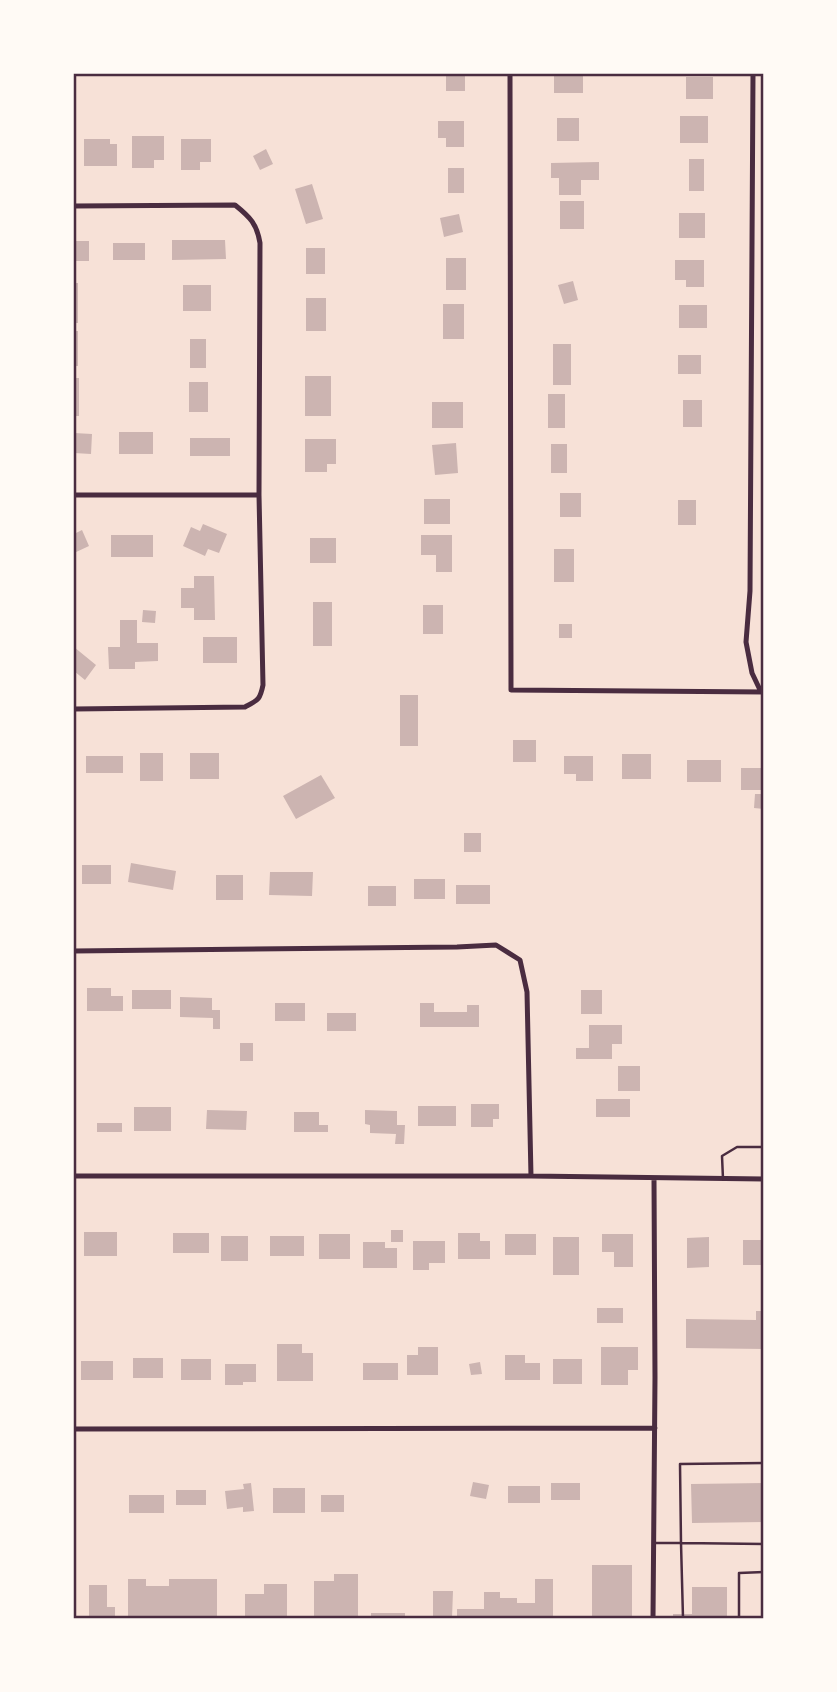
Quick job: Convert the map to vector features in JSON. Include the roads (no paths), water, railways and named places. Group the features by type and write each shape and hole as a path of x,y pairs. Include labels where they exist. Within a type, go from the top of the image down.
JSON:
{"street":[{"path":"510,74 511,690 762,692 752,673 747,642 751,577 753,74"},
{"path":"74,206 235,205 258,229 263,685 257,701 231,708 74,709"},
{"path":"74,495 259,495"},
{"path":"74,951 496,945 520,960 527,992 531,1176"},
{"path":"74,1176 764,1179"},
{"path":"653,1619 654,1178"},
{"path":"74,1429 655,1428"}],"lane":[{"path":"723,1179 722,1156 737,1147 764,1147"},
{"path":"683,1619 680,1464 764,1464"},
{"path":"654,1543 764,1544"},
{"path":"739,1619 739,1573 764,1572"}]}
